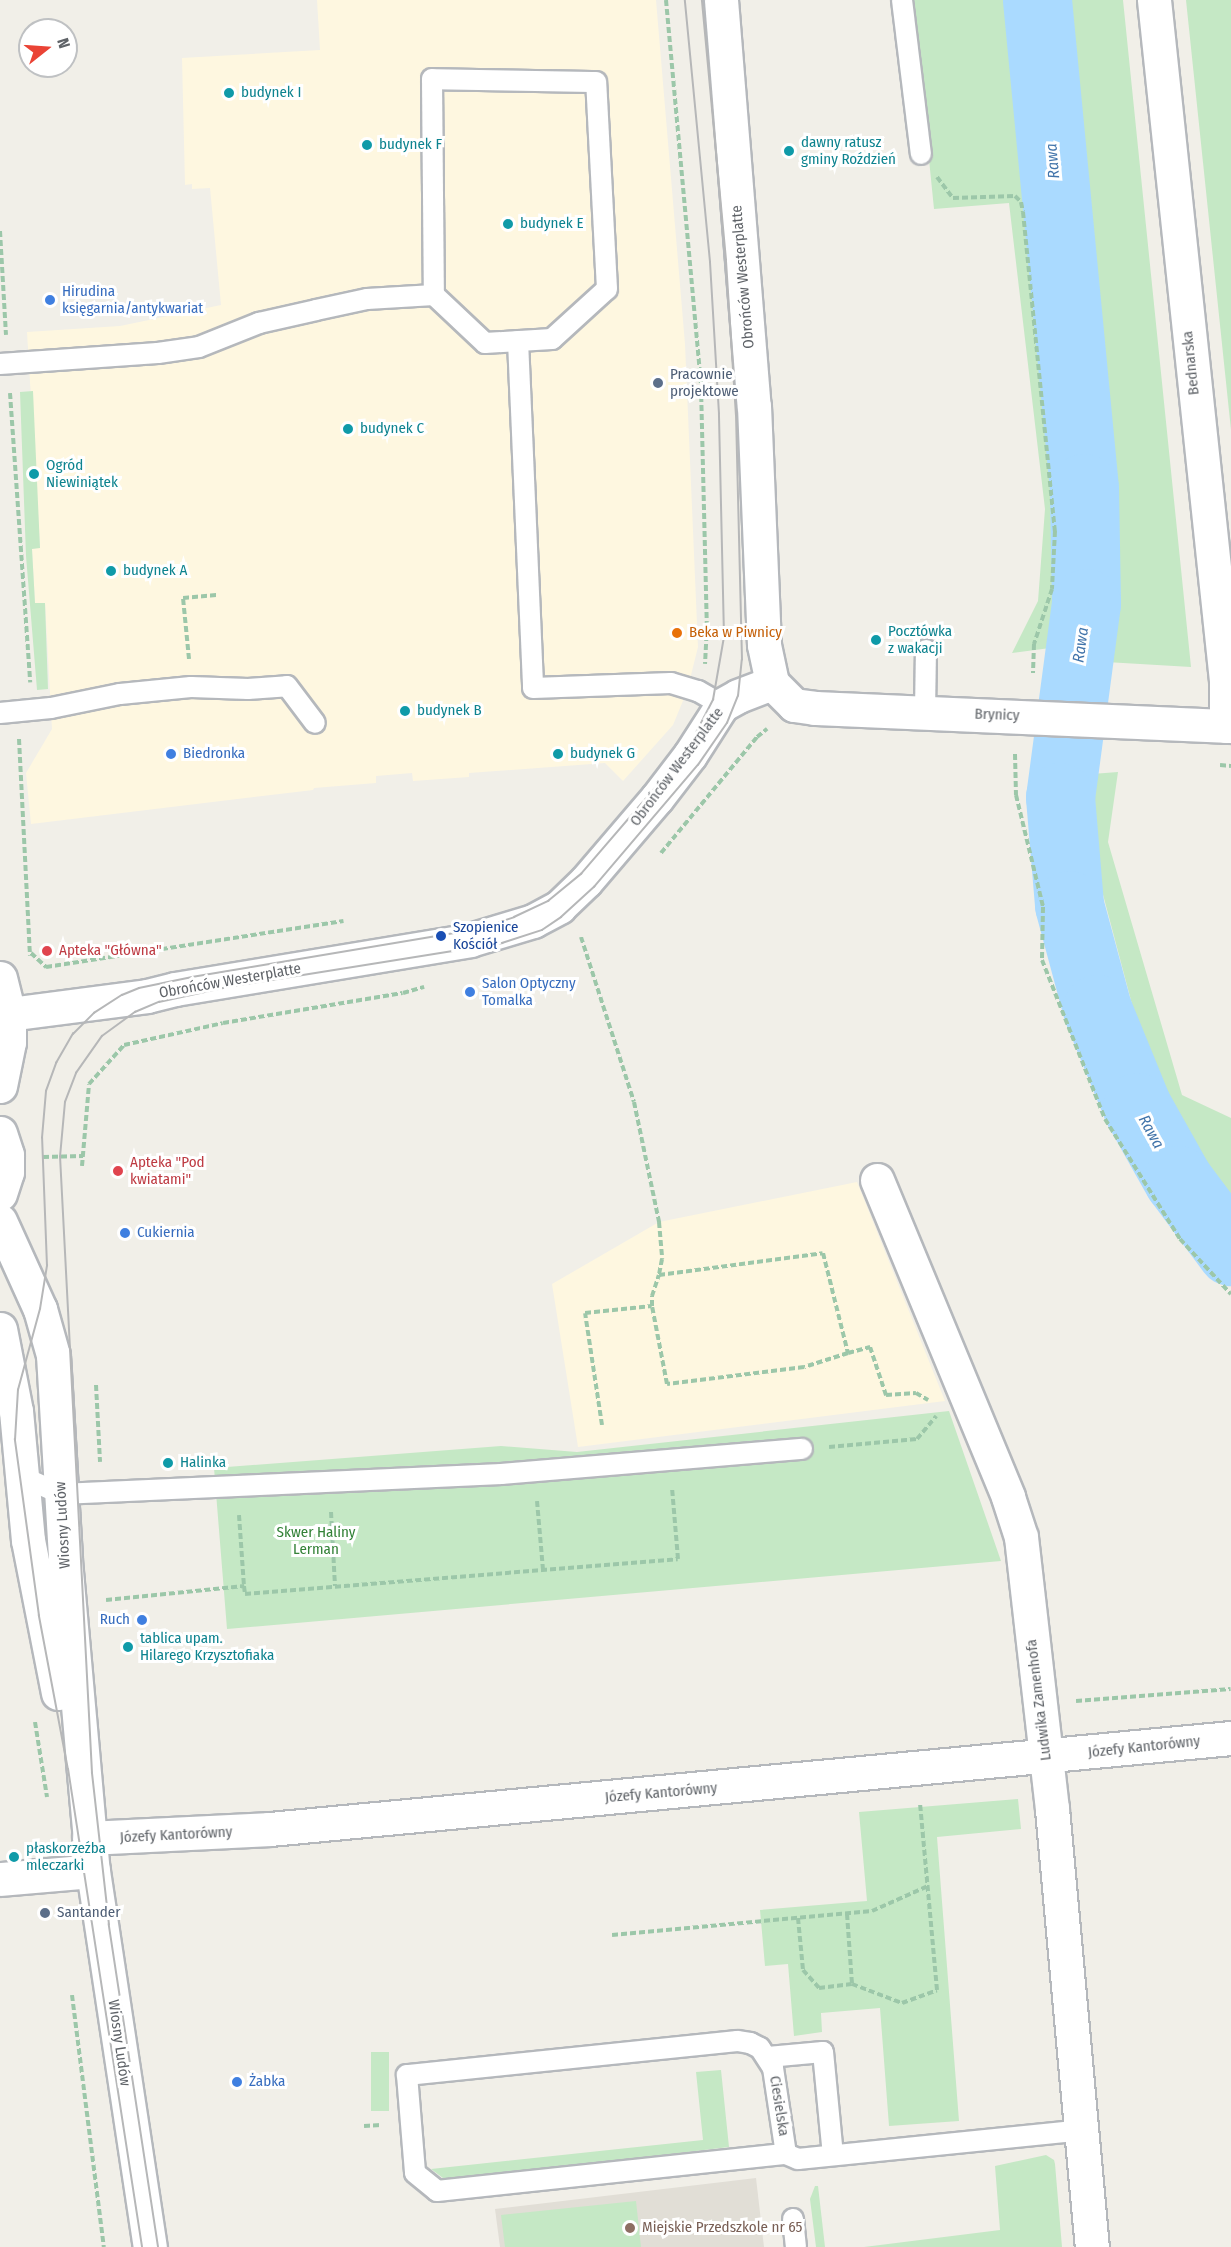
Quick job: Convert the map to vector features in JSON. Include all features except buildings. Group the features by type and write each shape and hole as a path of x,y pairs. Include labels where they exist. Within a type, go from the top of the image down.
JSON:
{"street":[{"name":"Obrońców Westerplatte","path":"9,1014 147,996 175,988 470,940 533,921 559,906 586,880 657,798 690,754 722,705 772,683 764,645 754,405 721,0"},
{"name":"Bednarska","path":"1154,0 1226,681 1228,726"},
{"name":"Brynicy","path":"772,683 794,705 1228,726"},
{"path":"0,978 9,1014 9,1042 0,1086"},
{"path":"0,1133 7,1155 7,1172 0,1194"},
{"name":"Ludwika Zamenhofa","path":"877,1180 1008,1497 1021,1537 1045,1757 1092,2247"},
{"name":"Wiosny Ludów","path":"0,1221 40,1309 53,1354 61,1494 89,1838 150,2247"},
{"name":"Wiosny Ludów","path":"0,1329 16,1411 28,1540 89,1838"},
{"name":"Józefy Kantorówny","path":"89,1838 270,1830 1231,1738"},
{"path":"0,1879 93,1871"}],"lane":[{"path":"902,0 921,154"},
{"path":"4,364 189,349 259,323 367,299 434,296 485,343 552,339 607,289 596,82 432,79 434,296"},
{"path":"518,341 533,688 671,683 698,691 722,705"},
{"path":"925,712 926,650"},
{"path":"0,713 23,712 120,694 191,687 248,689 287,686 315,723"},
{"path":"21,1476 61,1494 535,1471 802,1449"},
{"name":"Ciesielska","path":"786,2154 773,2068 768,2057 760,2048 737,2041 407,2075 415,2173 437,2191 786,2154 798,2159 1082,2130"},
{"path":"768,2057 823,2052 833,2155"},
{"path":"793,2219 796,2247"}],"path":[{"path":"666,0 701,387 707,626"},
{"path":"921,154 953,198 1015,196 1021,202 1055,531 1052,590 1034,644 1033,673"},
{"path":"0,231 4,364 30,681 17,749 30,953 46,967 343,921"},
{"path":"191,687 183,598 219,595"},
{"path":"1015,754 1016,795 1043,907 1042,960 1106,1119 1180,1239 1231,1294"},
{"path":"581,937 634,1102 659,1222 662,1259 652,1296 652,1306 667,1384 804,1367 870,1347 886,1395 916,1393 933,1402"},
{"path":"35,1157 83,1156"},
{"path":"659,1275 823,1253 848,1353"},
{"path":"602,1425 585,1313 652,1306"},
{"path":"96,1385 101,1492"},
{"path":"237,1485 245,1594 678,1559 670,1460"},
{"path":"535,1471 543,1569"},
{"path":"329,1481 335,1586"},
{"path":"102,1600 244,1586"},
{"path":"1038,1704 1231,1689"},
{"path":"798,1918 803,1970 819,1988 852,1984 902,2003 937,1990 919,1796"},
{"path":"612,1935 873,1911 928,1886"},
{"path":"847,1914 852,1984"}],"shaded area":[{"path":"317,0 656,0 685,344 698,647 687,691 673,725 623,781 605,763 469,773 469,777 413,781 412,773 376,776 376,783 314,788 313,790 31,824 26,773 52,729 45,603 35,603 32,549 40,547 27,332 120,326 221,305 210,188 192,189 192,184 185,185 182,58 320,50"},
{"path":"857,1182 945,1401 578,1447 552,1284 659,1222"},
{"name":"Miejskie Przedszkole nr 65","path":"756,2178 764,2247 500,2247 495,2209"}],"green space":[{"path":"913,0 1017,0 1064,500 1065,570 1050,648 1012,653 1038,601 1045,509 1009,203 934,209"},
{"path":"1063,0 1123,0 1191,667 1106,662 1116,577 1102,391"},
{"path":"1186,0 1231,0 1231,430"},
{"path":"33,391 40,548 32,549 35,603 45,603 48,689 37,690 26,556 20,392"},
{"path":"1118,772 1108,842 1182,1095 1231,1118 1231,1196 1218,1181 1172,1106 1133,1008 1092,853 1092,774"},
{"name":"Skwer Haliny Lerman","path":"949,1411 1001,1561 227,1629 214,1468 501,1446 577,1452"},
{"path":"1018,1799 1021,1829 937,1837 959,2121 889,2126 880,2008 821,2013 822,2032 794,2036 788,1964 765,1966 760,1910 867,1901 859,1812"},
{"path":"371,2052 389,2052 389,2111 371,2111"},
{"path":"721,2070 729,2147 447,2181 431,2169 703,2140 696,2072"},
{"path":"1046,2155 1054,2160 1055,2164 1062,2247 864,2247 1000,2230 995,2166"},
{"path":"815,2186 818,2186 825,2247 816,2247 810,2199"},
{"path":"636,2201 641,2247 505,2247 501,2215"}],"waterway":[{"name":"Rawa","path":"1037,0 1084,488 1086,603 1060,797 1069,905 1097,1009 1137,1107 1178,1180 1231,1251"}],"tram line":[{"path":"142,2247 68,1770 39,1616 15,1440 18,1390 40,1309 47,1266 42,1138 46,1091 56,1063 73,1034 94,1013 122,995 139,988 478,929 514,917 548,901 581,874 686,752 713,700 724,637 719,414 710,262 685,0"},
{"path":"158,2247 109,1925 92,1773 60,1157 65,1102 76,1073 102,1036 135,1012 159,1002 228,987 502,943 542,930 561,917 594,887 698,765 727,723 738,696 742,660 736,416 726,260 702,0"}],"place":[{"name":"budynek I","path":"229,93"},
{"name":"budynek F","path":"367,145"},
{"name":"dawny ratusz gminy Roździeń","path":"789,151"},
{"name":"budynek E","path":"508,224"},
{"name":"Hirudina księgarnia/antykwariat","path":"50,300"},
{"name":"Pracownie projektowe","path":"658,383"},
{"name":"budynek C","path":"348,429"},
{"name":"Ogród Niewiniątek","path":"34,474"},
{"name":"budynek A","path":"111,571"},
{"name":"Beka w Piwnicy","path":"677,633"},
{"name":"Pocztówka z wakacji","path":"876,640"},
{"name":"budynek B","path":"405,711"},
{"name":"Biedronka","path":"171,754"},
{"name":"budynek G","path":"558,754"},
{"name":"Szopienice Kościół","path":"441,936"},
{"name":"Apteka \"Główna\"","path":"47,951"},
{"name":"Salon Optyczny Tomalka","path":"470,992"},
{"name":"Apteka \"Pod kwiatami\"","path":"118,1171"},
{"name":"Cukiernia","path":"125,1233"},
{"name":"Halinka","path":"168,1463"},
{"name":"Ruch","path":"142,1620"},
{"name":"tablica upam. Hilarego Krzysztofiaka","path":"128,1647"},
{"name":"płaskorzeźba mleczarki","path":"14,1857"},
{"name":"Santander","path":"45,1913"},
{"name":"Żabka","path":"237,2082"},
{"name":"Miejskie Przedszkole nr 65","path":"630,2228"}]}
